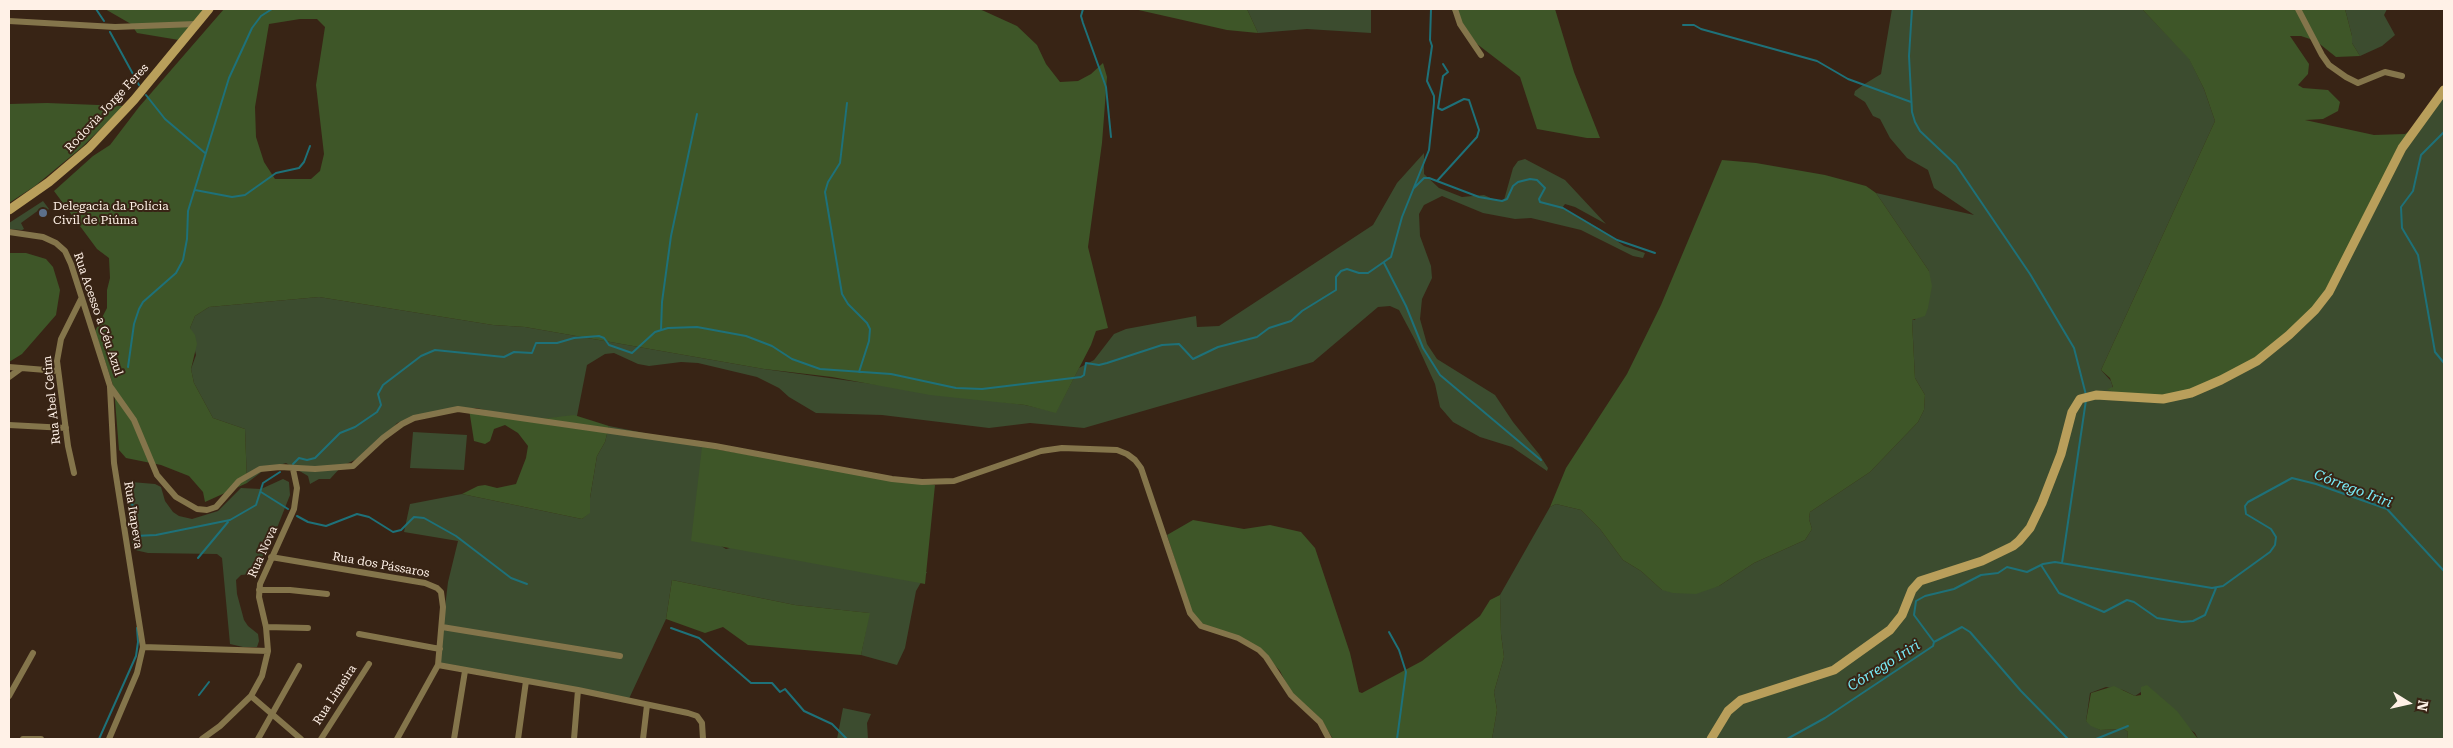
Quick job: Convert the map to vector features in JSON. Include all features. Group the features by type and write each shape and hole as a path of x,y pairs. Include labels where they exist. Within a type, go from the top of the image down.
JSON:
{"street":[{"name":"Rodovia Jorge Feres","path":"9,210 50,182 89,148 134,100 209,9"},
{"path":"1455,9 1460,24 1481,55"},
{"path":"2298,9 2322,55 2329,65 2346,78 2358,83 2385,72 2402,76"},
{"path":"9,21 116,27 196,24"},
{"path":"1712,739 1728,711 1741,700 1834,670 1890,630 1902,615 1912,590 1920,581 1982,561 2019,541 2030,528 2042,503 2061,454 2072,412 2080,399 2096,395 2163,399 2191,393 2257,361 2289,335 2315,310 2329,292 2402,148 2444,90"},
{"name":"Rua Acesso a Céu Azul","path":"9,232 43,237 56,243 65,251 71,264 110,386"},
{"name":"Rua Abel Cetim","path":"74,473 58,371 58,348 81,299"},
{"path":"9,367 58,371"},
{"path":"9,377 20,369"},
{"path":"110,386 134,420 157,475 176,497 197,510 207,510 216,507 240,482 260,469 280,467 293,469 346,468 360,460 383,438 402,424 414,418 458,409 714,446 892,479 922,482 954,481 1041,451 1057,448 1117,450 1135,460 1141,468 1184,599 1195,621 1210,630 1238,638 1259,650 1266,657 1291,695 1320,722 1330,739"},
{"name":"Rua Itapeva","path":"109,739 137,673 142,647 114,463 110,386"},
{"path":"9,425 66,428"},
{"name":"Rua Nova","path":"202,739 220,726 251,696 262,676 268,651 266,627 260,605 260,590 271,557 289,522 295,504 297,488 293,469"},
{"name":"Rua dos Pássaros","path":"271,557 432,585 441,592 443,599 438,666"},
{"path":"260,590 290,590 326,594"},
{"path":"266,627 308,628"},
{"path":"442,627 620,656"},
{"path":"359,634 440,649"},
{"path":"142,647 268,651"},
{"path":"9,696 33,653"},
{"name":"Rua Limeira","path":"321,739 369,664"},
{"path":"258,739 299,666"},
{"path":"397,739 438,666 578,690 697,716 702,724 703,739"},
{"path":"454,739 465,670"},
{"path":"518,739 526,681"},
{"path":"574,739 578,690"},
{"path":"251,696 301,739"},
{"path":"643,739 647,705"},
{"path":"24,739 42,739"}],"green space":[{"path":"105,9 204,9 179,40 137,33 131,24"},
{"path":"224,9 979,9 1017,26 1037,45 1046,64 1060,82 1078,81 1091,74 1103,63 1107,77 1102,143 1088,247 1108,328 1096,331 1091,345 1056,413 1025,405 930,395 832,377 764,369 525,327 493,325 319,297 209,307 195,316 190,328 195,335 197,344 191,369 194,383 213,418 245,429 247,483 205,502 203,492 189,476 161,465 126,458 119,450 114,388 95,331 107,308 107,290 110,278 109,258 97,249 54,191 93,156 110,145 139,107","holes":["300,19 317,19 325,27 316,85 324,154 320,171 311,179 275,179 264,162 256,137 255,107 269,24"]},
{"path":"1134,9 1247,9 1258,33 1227,30"},
{"path":"1247,9 1371,9 1371,33 1307,29 1258,33"},
{"path":"1451,9 1555,9 1574,72 1600,138 1587,138 1537,129 1520,77 1477,44"},
{"path":"1892,9 2142,9 2189,58 2204,89 2215,121 2101,370 2111,381 2113,388 2108,389 2121,396 2390,166 2444,87 2444,739 2198,739 2195,733 2141,692 2135,696 2123,690 2106,687 2090,693 2086,721 2100,730 2124,729 2128,732 2127,739 1492,739 1497,710 1494,692 1504,657 1501,634 1500,595 1550,507 1556,504 1581,510 1600,529 1623,560 1641,571 1662,590 1719,586 1754,563 1805,540 1812,529 1809,519 1810,512 1870,472 1918,422 1924,410 1925,395 1915,378 1912,320 1915,320 1929,271 1876,193 1974,215 1934,188 1928,170 1907,158 1890,138 1880,119 1873,116 1865,102 1854,95 1855,91 1881,74"},
{"path":"2142,9 2345,9 2352,43 2360,56 2336,57 2316,41 2301,36 2290,36 2309,64 2308,74 2298,85 2303,88 2328,90 2340,102 2338,111 2323,119 2305,120 2374,135 2405,134 2416,127 2323,300 2248,367 2187,391 2159,397 2121,396 2107,389 2113,387 2110,378 2101,370 2215,121 2204,89 2189,59"},
{"path":"2345,9 2387,9 2384,15 2395,35 2382,46 2360,56 2352,43"},
{"path":"47,103 124,106 81,148 35,186 9,203 9,104"},
{"path":"1424,153 1424,174 1439,188 1462,197 1484,195 1495,200 1504,200 1513,168 1518,161 1525,159 1565,180 1606,224 1575,207 1565,204 1562,208 1600,229 1624,246 1645,253 1643,258 1633,256 1581,230 1531,218 1515,219 1483,213 1442,196 1424,205 1419,214 1420,236 1431,266 1432,278 1422,299 1420,319 1427,344 1437,359 1495,395 1513,422 1539,454 1548,468 1547,471 1512,447 1480,437 1453,422 1440,407 1435,384 1399,310 1390,306 1378,307 1313,362 1084,428 1030,423 989,428 882,415 816,413 789,397 779,388 757,377 698,363 681,362 649,366 638,364 614,353 605,354 587,365 577,416 532,420 476,408 413,417 397,423 382,441 361,457 342,466 330,479 319,479 310,484 308,476 286,463 264,470 247,483 245,429 213,418 194,383 191,369 196,355 190,328 195,316 209,307 319,297 493,325 525,327 764,369 1025,405 1056,412 1079,368 1094,360 1114,334 1126,329 1196,316 1197,327 1219,326 1373,225 1397,183"},
{"path":"1722,160 1756,163 1825,175 1866,186 1876,193 1929,271 1932,286 1928,308 1925,316 1912,320 1915,378 1925,395 1924,410 1918,422 1870,472 1810,512 1809,519 1812,529 1805,540 1754,563 1719,586 1696,594 1673,593 1662,590 1641,571 1623,560 1600,529 1581,510 1556,504 1550,507 1566,468 1627,374 1661,305"},
{"path":"43,201 49,209 46,211 43,207 21,223 24,229 22,230 9,229 9,223"},
{"path":"9,253 26,253 46,259 53,267 60,290 56,315 22,354 9,362"},
{"path":"469,409 486,410 532,420 574,415 609,426 605,442 597,456 590,498 590,513 582,519 462,494 478,486 485,485 497,488 516,484 526,458 528,446 518,433 505,425 494,429 490,441 485,444 474,441"},
{"path":"609,426 719,448 711,452 710,539 726,549 741,545 791,557 927,572 916,591 905,648 897,665 861,655 869,613 795,605 672,580 666,619 627,703 528,682 438,667 448,582 458,541 404,532 410,504 462,494 582,519 589,513 597,456 605,442"},
{"path":"413,432 467,435 464,470 410,468"},
{"path":"702,447 935,485 925,584 691,541"},
{"path":"283,479 289,482 290,495 277,528 256,569 251,574 241,575 236,580 237,594 244,620 258,634 259,641 257,647 243,647 230,644 222,558 217,554 148,553 135,550 132,544 130,516 124,489 131,482 155,484 161,487 165,501 173,512 179,516 192,519 218,511 241,488 261,489"},
{"path":"1193,520 1244,529 1270,525 1301,532 1315,548 1350,653 1359,692 1362,693 1422,661 1480,616 1490,600 1500,595 1501,634 1504,657 1494,692 1497,710 1492,739 1333,739 1322,721 1295,701 1280,671 1259,648 1194,620 1167,535"},
{"path":"672,580 795,605 870,613 861,655 748,645 723,627 705,633 666,619"},
{"path":"2147,685 2177,711 2198,739 2127,739 2128,732 2124,729 2100,730 2091,726 2086,721 2091,693 2114,686 2135,696 2141,695 2141,687"},
{"path":"843,708 871,714 867,723 868,739 837,739"}],"waterway":[{"path":"96,9 104,21"},
{"path":"128,367 134,324 139,309 143,302 176,273 183,260 187,239 188,211 229,78 252,28 261,16 272,9"},
{"path":"1083,9 1081,16 1083,23 1106,87 1111,137"},
{"path":"293,464 299,458 307,460 315,458 340,433 355,427 377,412 381,405 378,394 383,385 421,356 435,350 504,357 514,352 532,353 536,343 557,343 574,338 599,336 604,338 609,345 632,353 655,332 668,328 697,327 746,336 772,346 792,359 820,369 891,374 956,388 982,389 1081,377 1084,375 1086,363 1099,365 1162,345 1179,344 1193,359 1218,347 1257,337 1269,328 1291,321 1302,311 1336,290 1336,277 1341,271 1347,269 1359,273 1368,273 1391,257 1402,217 1429,150 1434,103 1434,96 1427,81 1432,46 1430,40 1431,9"},
{"path":"1912,9 1909,56 1912,112 1915,122 1920,131 1956,165 2030,274 2074,348 2086,395"},
{"path":"1683,25 1694,25 1701,29 1817,61 1848,79 1911,102"},
{"path":"110,32 139,85"},
{"path":"1437,181 1477,137 1479,130 1469,100 1464,99 1442,110 1438,108 1443,76 1448,72 1443,64"},
{"path":"146,95 165,119 205,153"},
{"path":"847,103 840,163 828,182 825,192 842,294 848,304 867,323 870,329 869,341 859,372"},
{"path":"661,330 662,302 671,236 697,114"},
{"path":"2444,132 2421,155 2413,191 2401,207 2402,228 2418,255 2435,352 2444,363"},
{"path":"195,190 232,197 245,195 276,173 299,168 304,162 310,146"},
{"path":"1414,188 1424,178 1429,178 1479,197 1502,201 1507,199 1513,186 1518,182 1530,179 1537,180 1545,188 1539,199 1540,202 1563,208 1617,240 1655,253"},
{"path":"1384,263 1406,306 1423,348 1440,375 1541,460"},
{"path":"2062,563 2086,400"},
{"path":"135,536 156,535 230,520 256,505 263,483 280,472"},
{"name":"Córrego Iriri","path":"1934,642 1914,615 1916,601 1925,596 1954,589 1981,575 1998,573 2007,567 2027,572 2043,564 2055,562 2212,588 2223,586 2270,552 2275,545 2276,537 2271,529 2246,514 2245,506 2248,502 2292,478 2316,484 2387,509 2444,571"},
{"path":"129,486 138,536"},
{"path":"261,492 288,509"},
{"path":"297,516 308,522 326,526 357,514 369,517 393,532 401,530 414,517 424,518 456,536 511,578 527,584"},
{"path":"198,558 228,522"},
{"name":"Córrego Iriri","path":"2041,565 2059,593 2104,612 2127,600 2134,602 2157,618 2182,622 2193,621 2205,615 2216,588"},
{"path":"1787,739 1825,718 1933,646 1934,642 1962,627 1970,632 2021,691 2068,739"},
{"path":"99,739 136,656 137,628"},
{"path":"671,628 699,638 751,683 772,683 780,692 785,689 804,711 832,724 847,739"},
{"path":"1389,632 1399,650 1406,672 1397,739"},
{"path":"199,695 209,682"},
{"path":"2096,739 2128,726"}],"place":[{"name":"Delegacia da Polícia Civil de Piúma","path":"43,213"}]}
